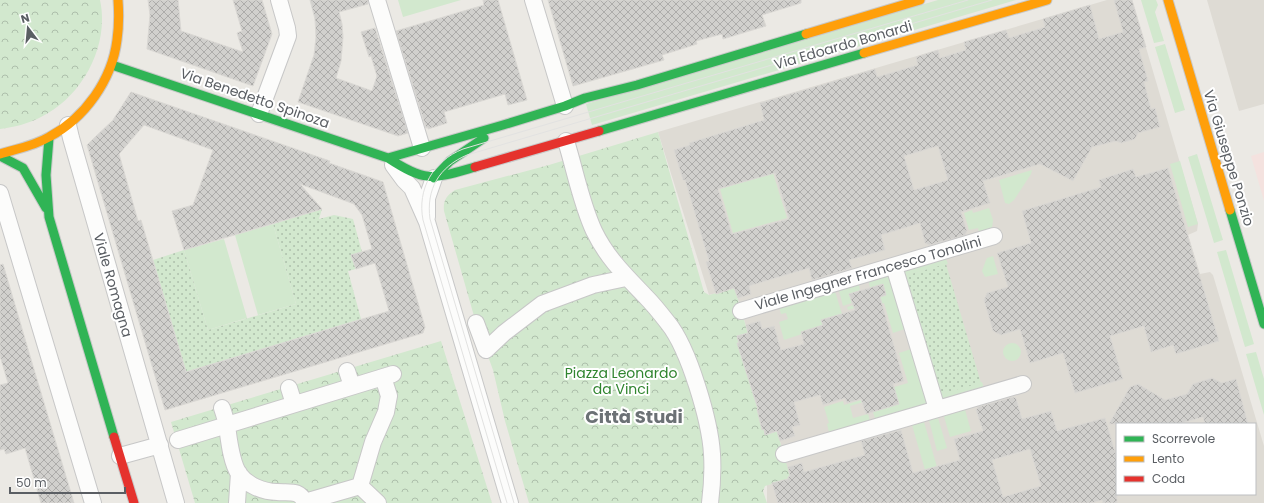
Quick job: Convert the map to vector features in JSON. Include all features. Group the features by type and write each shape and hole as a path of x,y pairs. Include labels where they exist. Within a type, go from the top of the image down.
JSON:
{"street":[{"path":"0,155 49,138 68,125 92,101 104,84 112,65 119,40 120,15 118,0"},
{"path":"259,114 288,36 279,0"},
{"path":"377,0 423,152"},
{"path":"388,158 423,152 565,106 533,0"},
{"name":"Via Edoardo Bonardi","path":"565,106 585,98 637,85 920,0"},
{"name":"Via Edoardo Bonardi","path":"566,141 1047,0"},
{"name":"Via Giuseppe Ponzio","path":"1168,0 1264,324"},
{"name":"Via Benedetto Spinoza","path":"112,65 388,158"},
{"name":"Viale Romagna","path":"68,125 176,503"},
{"path":"388,158 413,174 422,177 441,168 454,157 503,125"},
{"path":"49,138 46,175 48,211 134,503"},
{"path":"431,172 451,174 566,141 585,207 594,231 610,258 626,278 647,298 670,325 683,348 708,424 712,454 710,503"},
{"path":"0,155 23,168 48,211"},
{"path":"388,158 404,180 412,188 427,222 510,503"},
{"path":"427,222 426,208 431,172"},
{"path":"0,193 93,503"},
{"name":"Viale Ingegner Francesco Tonolini","path":"741,311 994,236"},
{"path":"894,266 937,410"},
{"path":"497,338 542,304 590,279 626,278"},
{"path":"347,371 352,386"},
{"path":"178,440 388,375 389,396 386,412 373,442 360,486"},
{"path":"784,454 1023,384"},
{"path":"289,388 294,404"},
{"path":"222,408 227,425 228,439 239,473 237,503"},
{"path":"120,456 160,445"},
{"path":"239,473 250,484 258,488 276,492 296,492 302,496 305,502 360,486"},
{"path":"360,486 378,503"}],"shaded area":[{"path":"1107,0 1132,0 1198,224 1197,231 1188,235 1200,274 1210,272 1213,275 1264,446 1264,503 767,503 767,485 788,479 784,454 777,432 765,435 762,429 737,343 737,336 748,333 734,288 709,295 658,132"},
{"path":"1207,0 1264,0 1264,104 1239,111"},
{"path":"1264,152 1264,201 1251,156"}],"green space":[{"path":"0,0 100,0 102,17 101,35 97,52 90,68 69,97 56,108 41,117 21,125 0,129"},
{"path":"398,0 461,0 403,17"},
{"path":"938,0 1016,0 592,125 586,104"},
{"path":"1141,0 1156,0 1158,5 1155,12 1164,41 1154,43"},
{"path":"1165,44 1185,110 1175,113 1155,47"},
{"name":"Piazza Leonardo da Vinci","path":"658,132 704,292 709,295 734,288 736,293 748,333 737,336 738,343 758,409 762,429 764,429 766,435 777,431 790,476 788,479 765,486 763,491 767,503 529,503 505,421 493,370 476,323 444,211 444,204 449,194 455,190 549,165"},
{"path":"1197,154 1223,240 1214,243 1188,157"},
{"path":"1180,161 1198,224 1188,227 1170,164"},
{"path":"1032,170 1031,174 1014,200 1009,204 1005,203 999,180"},
{"path":"773,173 787,218 733,233 720,189"},
{"path":"989,208 993,220 992,228 980,235 978,228 969,230 964,213 972,210 973,213"},
{"path":"322,209 319,219 334,215 353,219 362,252 351,255 356,269 348,271 361,319 186,372 153,260 184,250 208,330 296,304 273,224"},
{"path":"273,224 296,304 258,315 235,235"},
{"path":"224,239 247,318 208,330 184,250"},
{"path":"1226,250 1254,344 1245,347 1217,252"},
{"path":"945,256 948,264 901,277 899,269"},
{"path":"993,256 998,274 985,277 982,271 986,260 987,258"},
{"path":"946,264 981,383 936,395 901,277"},
{"path":"892,271 908,328 893,333 884,303 868,308 866,305 848,310 847,307 886,295 883,284 870,288 868,278"},
{"path":"858,281 860,290 850,294 852,303 843,306 838,287"},
{"path":"834,288 842,314 821,320 823,325 801,332 802,334 784,340 779,322 788,319 786,313 781,314 778,304"},
{"path":"441,341 492,503 195,503 171,422"},
{"path":"1008,343 1016,343 1021,348 1019,359 1016,361 1008,361 1003,356 1003,348"},
{"path":"914,348 931,406 876,422 873,412 899,404 895,393 850,406 853,418 868,414 871,424 830,436 827,424 829,423 824,407 843,401 844,405 892,391 891,388 908,383 899,353"},
{"path":"1256,352 1264,379 1264,415 1246,354"},
{"path":"982,382 985,391 939,404 936,395"},
{"path":"964,406 971,431 950,437 943,413"},
{"path":"938,418 947,448 937,451 929,420"},
{"path":"924,422 937,467 925,470 912,425"}],"building":[{"path":"148,0 178,0 181,31 243,52 237,33 242,31 233,0 262,0 272,34 253,86 147,49 150,15"},
{"path":"310,0 368,0 368,4 339,12 343,37 341,61 336,78 372,91 377,76 361,32 375,28 408,133 398,136 298,102 314,55 316,37 315,19"},
{"path":"483,0 498,0 527,100 508,105 505,94 444,112 447,123 428,129 428,127 426,128 396,31 484,5"},
{"path":"548,0 801,0 801,3 762,15 766,26 723,39 722,34 696,41 697,44 662,55 664,60 573,86"},
{"path":"1114,0 1132,0 1146,47 1139,49 1148,81 1144,82 1151,109 1155,108 1160,127 1138,133 1135,139 1121,143 1116,141 1092,147 1073,181 1040,164 983,181 990,203 961,212 967,231 965,235 929,245 925,243 920,223 881,235 885,250 849,260 852,268 812,280 809,268 749,286 751,294 738,298 734,288 716,294 706,262 709,261 685,180 683,180 674,150 690,145 689,143 764,120 760,103 875,69 877,77 918,65 916,57 938,50 940,58 966,50 964,42 1006,30 1009,38 1045,27 1043,19 1090,5 1099,39 1123,32","holes":["938,146 948,180 914,190 904,156","775,173 789,219 732,234 718,189"]},
{"path":"131,92 330,161 329,163 383,182 425,327 423,333 165,410 87,145 113,120","holes":["144,125 213,150 193,205 172,211 184,250 322,209 300,184 354,204 362,215 372,249 351,255 356,269 375,263 389,311 186,372 141,220 138,221 119,154"]},
{"path":"1168,168 1219,341 1176,354 1173,345 1151,352 1144,326 1110,336 1123,379 1075,393 1063,353 1030,363 1020,329 1001,335 993,331 984,300 987,293 1008,287 997,253 1031,243 1022,211 1101,187 1099,180 1133,169 1136,177"},
{"path":"3,264 74,503 41,503 25,448 6,454 4,449 0,450 0,385 8,383 0,356 0,265"},
{"path":"883,284 886,295 880,297 904,381 893,384 899,404 866,414 861,399 847,403 845,398 823,405 820,395 794,402 800,425 792,427 795,436 780,441 777,431 765,435 764,429 762,430 758,409 737,343 739,343 737,336 748,333 746,325 760,321 762,329 774,326 781,350 804,344 801,332 823,325 821,320 855,310 849,294"},
{"path":"1212,378 1222,383 1236,379 1248,423 1205,423 1203,417 1182,423 1109,424 1130,387 1138,384 1165,400 1187,394 1193,384"},
{"path":"1013,397 1016,398 1022,419 1051,411 1057,431 1105,418 1116,455 1117,503 1103,503 1102,500 1092,503 778,503 772,483 788,479 790,476 788,467 802,463 804,472 865,455 861,441 901,430 913,473 960,460 954,439 983,431 976,410 978,407","holes":["1030,449 1041,486 1003,497 992,460"]}],"tram line":[{"path":"507,503 423,220 422,198 425,187 430,177 443,161 452,154 463,149 968,0"},
{"path":"514,503 430,219 430,198 436,180 442,173 457,160 467,155 992,0"}],"traffic: fast":[{"path":"388,158 503,125 565,106 585,98 637,85 806,34"},
{"path":"599,131 864,53"},
{"path":"112,65 388,158 412,172 421,175 439,176 475,167"},
{"path":"49,138 46,175 49,217 114,437"},
{"path":"434,178 450,161 484,138"},
{"path":"0,156 23,168 46,208"},
{"path":"1230,210 1264,324"}],"traffic: slow":[{"path":"0,154 31,145 49,137 74,119 85,109 95,96 103,83 114,55 118,30 118,0"},
{"path":"806,34 920,0"},
{"path":"864,53 1047,0"},
{"path":"1168,0 1230,210"}],"traffic: jam":[{"path":"475,167 599,131"},
{"path":"114,437 134,503"}],"district":[{"name":"Città Studi","path":"634,417"}]}
